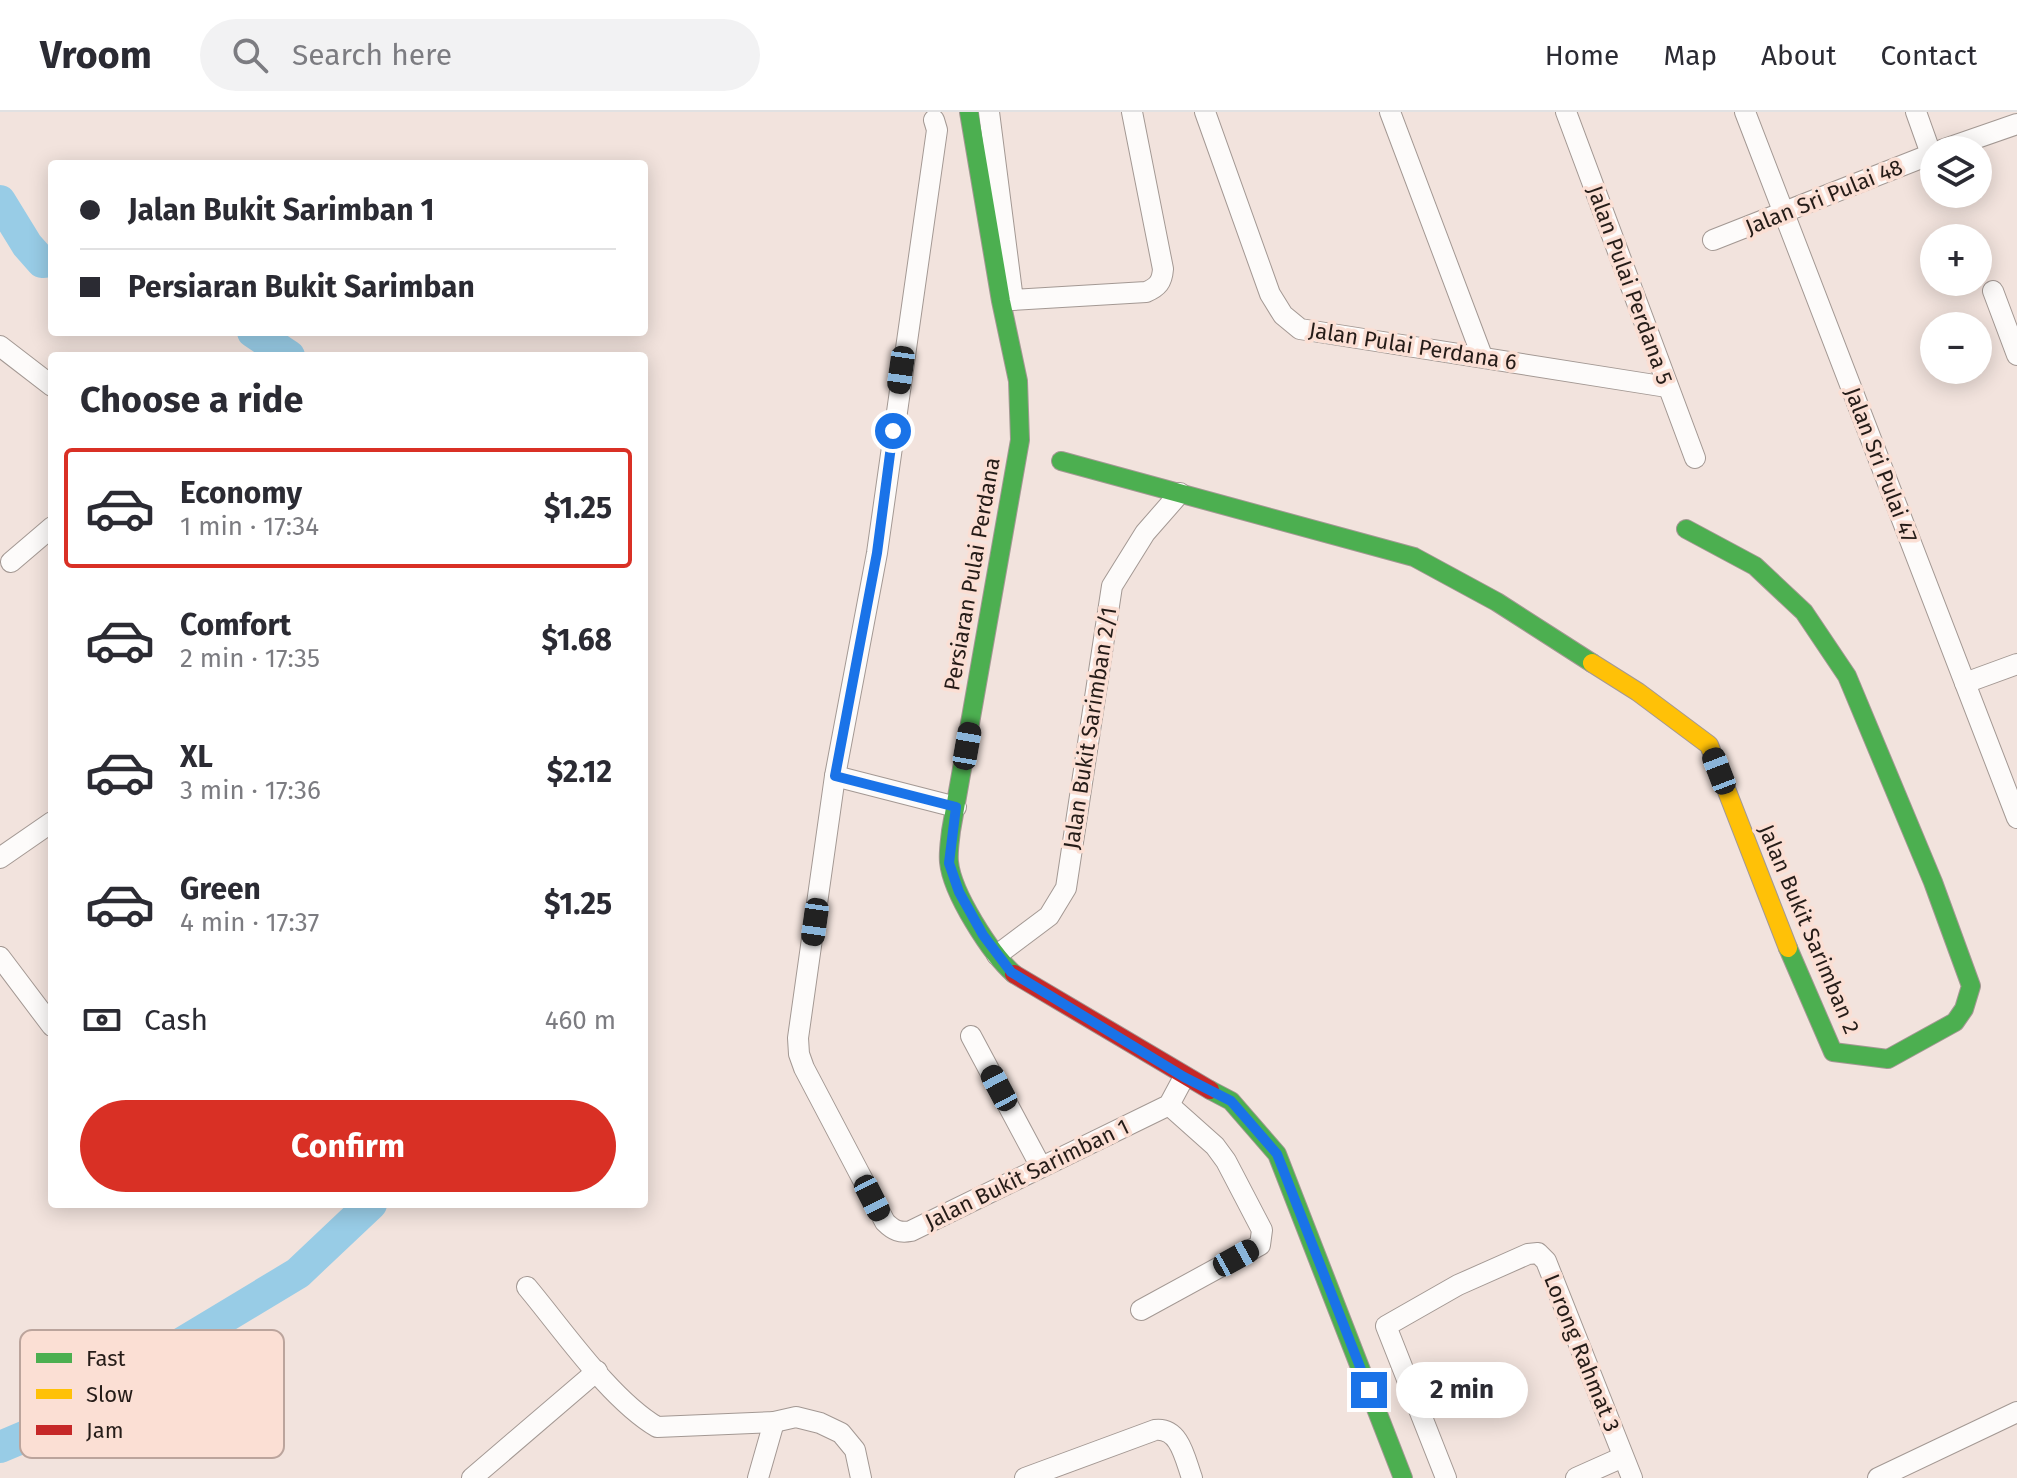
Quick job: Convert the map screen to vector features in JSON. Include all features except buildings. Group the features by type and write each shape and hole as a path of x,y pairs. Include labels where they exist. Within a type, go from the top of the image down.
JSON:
{"street":[{"name":"Persiaran Pulai Perdana","path":"969,112 1018,381 1020,440 949,863 959,892 997,955 1011,972 1184,1077 1231,1101 1277,1154 1403,1478"},
{"path":"989,112 1013,300 1146,292 1156,288 1162,280 1163,269 1132,112"},
{"name":"Jalan Pulai Perdana 6","path":"1205,112 1270,294 1283,315 1300,329 1667,387"},
{"path":"1390,112 1482,356"},
{"name":"Jalan Pulai Perdana 5","path":"1566,112 1695,458"},
{"name":"Jalan Sri Pulai 47","path":"1745,112 2017,818"},
{"path":"1916,112 1928,136"},
{"name":"Jalan Bukit Sarimban 1","path":"934,120 937,130 877,553 835,776 798,1038 799,1054 885,1222 892,1230 902,1233 1169,1105"},
{"name":"Jalan Sri Pulai 48","path":"1982,136 2017,124"},
{"name":"Jalan Sri Pulai 48","path":"1713,240 1920,158"},
{"path":"1993,291 2017,355"},
{"path":"0,346 48,383"},
{"path":"1061,461 1180,493"},
{"name":"Jalan Bukit Sarimban 2","path":"1180,493 1414,557 1497,602 1612,675 1709,745 1780,928 1833,1052 1888,1059 1955,1022 1964,1009 1971,986 1933,882 1847,676 1804,612 1755,566 1686,529"},
{"name":"Jalan Bukit Sarimban 2/1","path":"997,955 1049,916 1066,888 1112,586 1145,533 1180,493"},
{"path":"11,562 48,530"},
{"path":"1965,683 2017,664"},
{"path":"835,776 956,807"},
{"path":"0,858 48,825"},
{"path":"0,957 48,1021"},
{"path":"971,1036 1041,1167"},
{"path":"1141,1310 1260,1245 1263,1238 1262,1230 1226,1161 1215,1146 1169,1105 1184,1077"},
{"name":"Lorong Rahmat 3","path":"1446,1478 1386,1326 1458,1285 1528,1254 1538,1253 1546,1261 1632,1478"},
{"path":"527,1287 641,1418 657,1427 774,1422 796,1417 820,1423 841,1433 855,1450 861,1478"},
{"path":"472,1478 597,1371"},
{"path":"1889,1476 2017,1412"},
{"path":"758,1478 774,1422"},
{"path":"1025,1478 1163,1429 1177,1439 1192,1478"},
{"path":"1576,1478 1623,1457"}],"waterway":[{"path":"0,201 27,245 42,262 48,261"},
{"path":"259,336 283,352"},
{"path":"203,1330 298,1273 367,1208"},
{"path":"0,1447 20,1439"}],"traffic: fast":[{"path":"969,112 1018,381 1020,440 951,831 949,858 952,875 965,906 995,952 1014,974"},
{"path":"1061,461 1414,557 1497,602 1592,663"},
{"path":"1686,529 1755,566 1804,612 1847,676 1933,882 1971,986 1964,1009 1955,1022 1888,1059 1833,1052 1788,948"},
{"path":"1210,1090 1231,1101 1277,1154 1403,1478"}],"traffic: slow":[{"path":"1592,663 1638,692 1709,745 1788,948"}],"traffic: jam":[{"path":"1014,974 1210,1090"}],"route":[{"path":"893,431 877,553 835,776 956,807 949,863 959,892 983,935 1011,972 1184,1077 1231,1101 1277,1154 1369,1390"}]}
